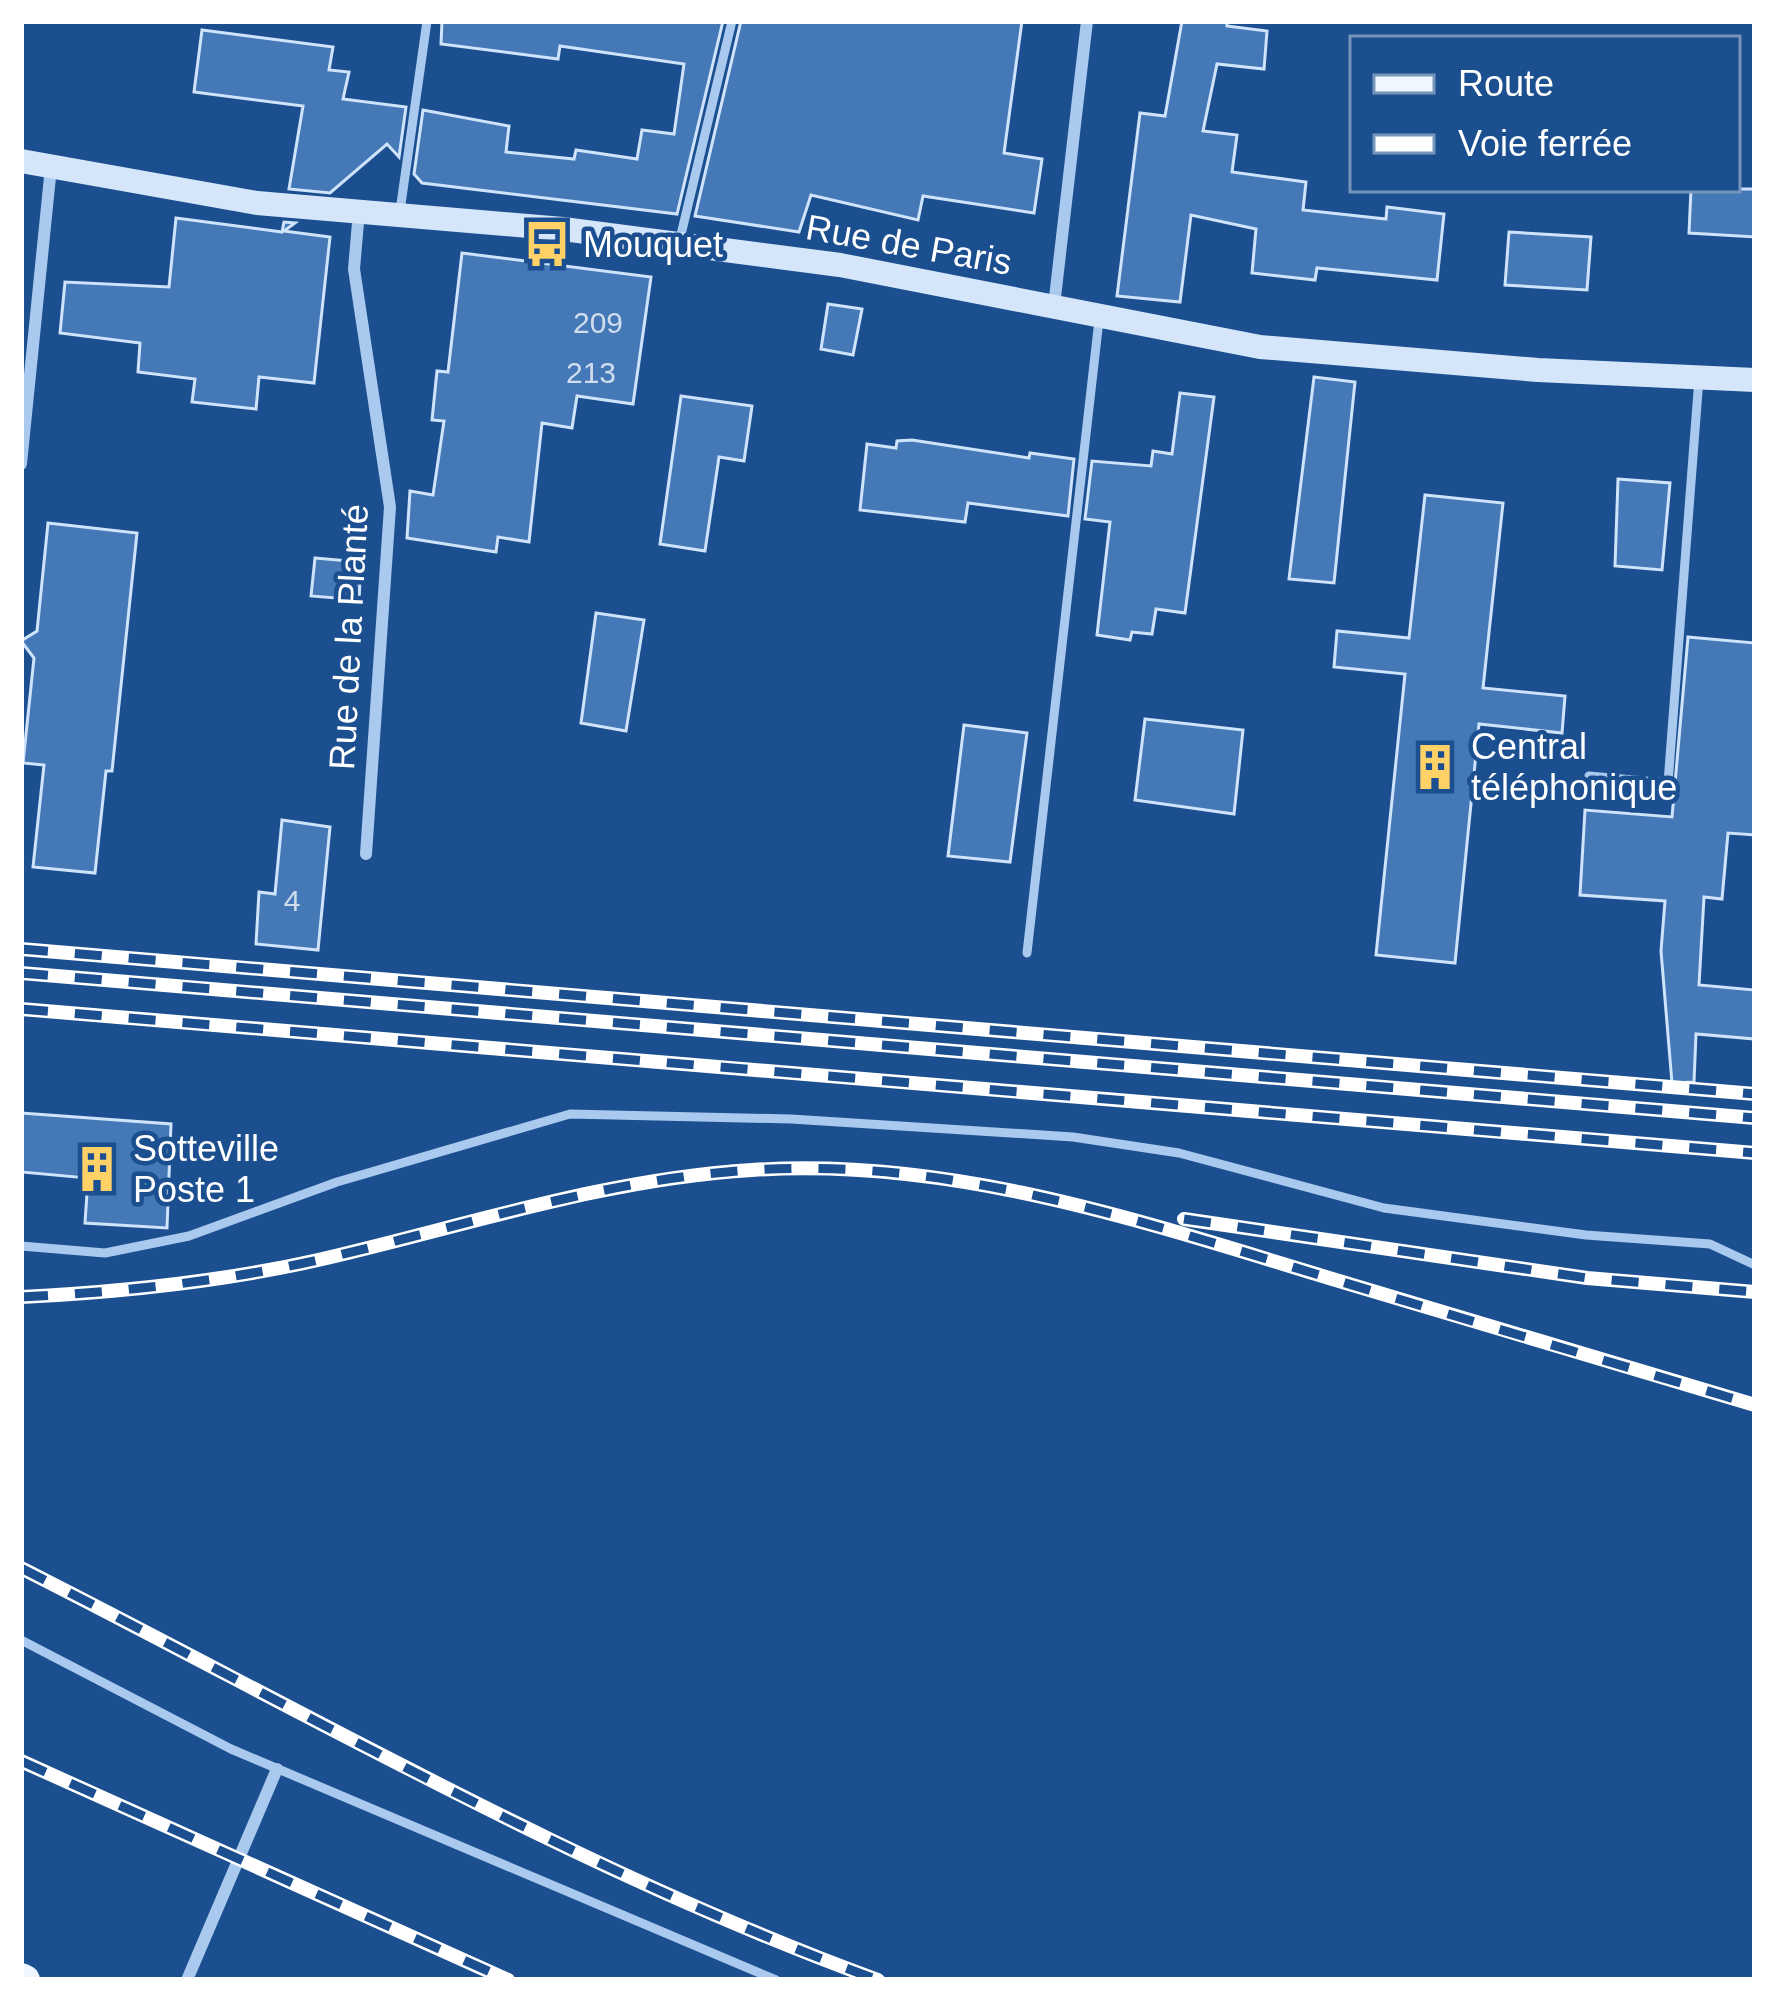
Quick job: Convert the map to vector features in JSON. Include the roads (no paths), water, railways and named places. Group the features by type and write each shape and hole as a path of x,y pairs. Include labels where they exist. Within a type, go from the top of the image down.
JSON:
{"street":[{"path":"1054,308 1088,21"},
{"name":"Rue de Paris","path":"21,161 177,192 679,243 840,265 1100,317 1338,355 1755,380"},
{"path":"21,464 51,165"},
{"name":"Rue de la Planté","path":"359,210 354,269 389,507 366,854"},
{"path":"187,1980 277,1769"}],"lane":[{"path":"400,213 428,21"},
{"path":"679,243 732,21"},
{"path":"1027,952 1100,317"},
{"path":"1588,776 1668,784 1700,378"},
{"path":"21,1246 105,1253 189,1237 337,1182 570,1114 791,1119 1073,1137 1180,1153 1384,1208 1586,1235 1710,1244 1755,1265"},
{"path":"21,1640 277,1769 776,1980"}],"railway":[{"path":"21,949 1755,1094"},
{"path":"21,973 1755,1118"},
{"path":"21,1009 1755,1153"},
{"path":"21,1297 170,1285 281,1268 533,1206 696,1175 827,1169 900,1173 973,1183 1117,1215 1755,1405"},
{"path":"1184,1219 1587,1278 1755,1292"},
{"path":"21,1568 550,1839 767,1937 878,1980"},
{"path":"21,1761 508,1980"}],"place":[{"name":"Mouquet","path":"547,244"},
{"name":"Central téléphonique","path":"1435,767"},
{"name":"Sotteville Poste 1","path":"97,1169"}]}
